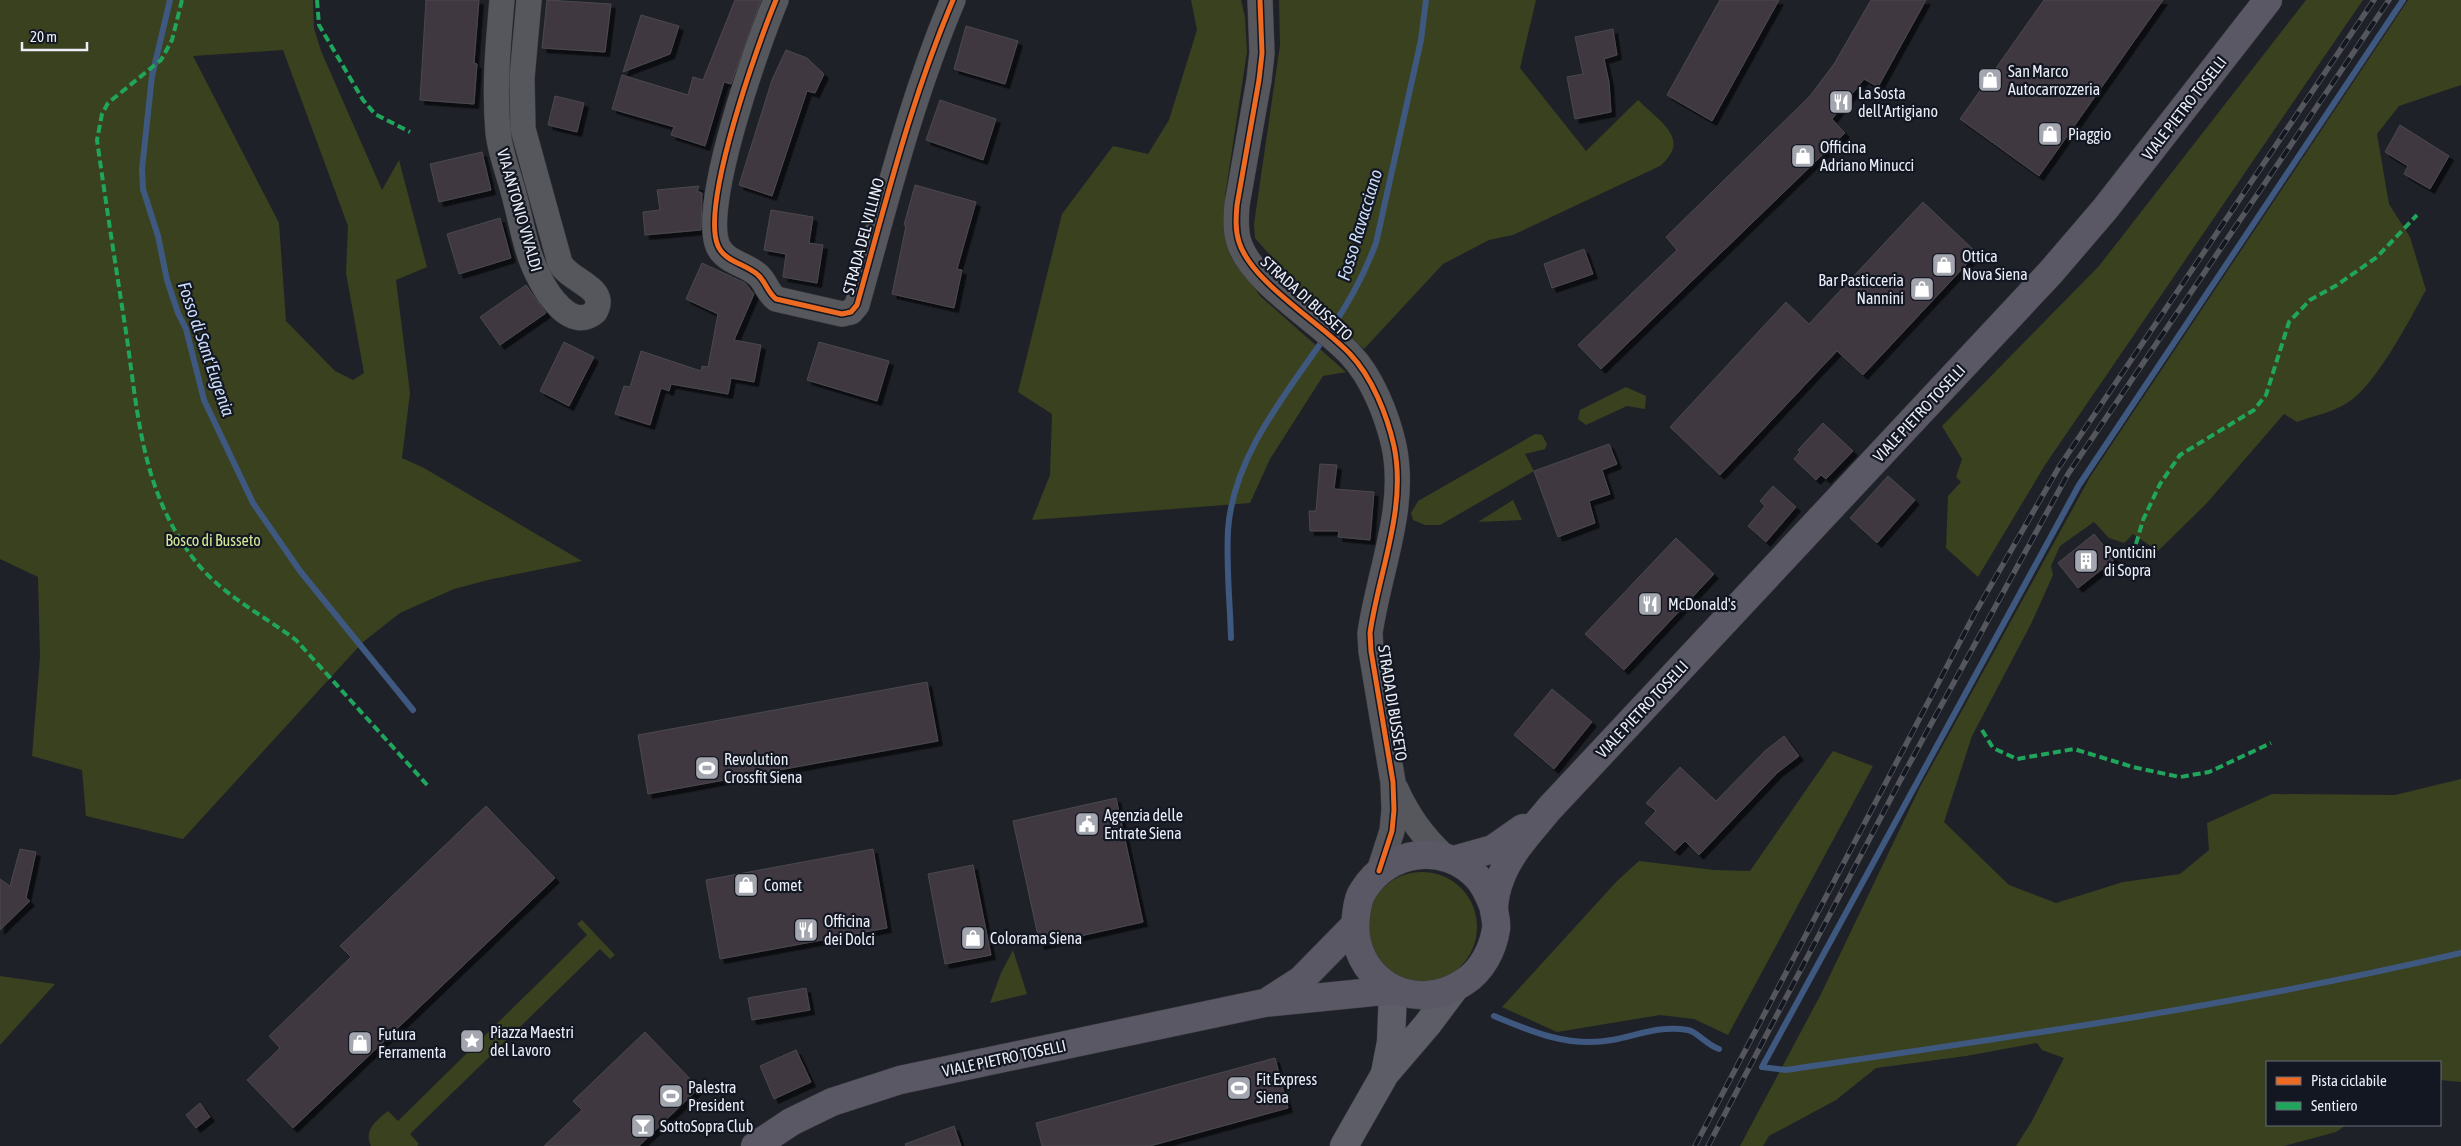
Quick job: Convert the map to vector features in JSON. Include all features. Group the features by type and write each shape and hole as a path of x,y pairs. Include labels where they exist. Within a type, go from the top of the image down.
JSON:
{"main road":[{"name":"VIALE PIETRO TOSELLI","path":"1549,809 1493,849 1449,858 1425,854 1407,857 1394,861 1379,871 1362,892 1357,906 1354,926 1357,942 1367,966 1378,980 1393,990 1413,995 1428,996 1454,989 1466,981 1481,966 1492,948 1496,928 1494,908 1498,885 1508,861 1549,809 2051,272 2105,209 2268,0"},
{"name":"VIALE PIETRO TOSELLI","path":"1449,858 1480,880 1494,908"},
{"name":"VIALE PIETRO TOSELLI","path":"1264,1003 1301,980 1354,926"},
{"name":"VIALE PIETRO TOSELLI","path":"756,1146 816,1109 882,1084 1264,1003 1393,990"}],"street":[{"name":"VIA ANTONIO VIVALDI","path":"502,0 496,74 498,136 529,251 538,275 565,313 573,317 584,318 595,312 599,304 598,296 594,290 569,275 560,263 523,129 522,78 529,0"},
{"name":"STRADA DEL VILLINO","path":"776,0 757,45 741,95 716,201 714,213 715,236 723,254 759,275 776,299 842,314 851,312 858,305 898,153 930,54 953,0"},
{"name":"STRADA DI BUSSETO","path":"1260,0 1262,53 1237,204 1237,236 1246,258 1254,268 1345,350 1364,374 1386,421 1396,456 1397,492 1370,633 1371,651 1393,782 1392,831 1379,871"},
{"name":"STRADA DI BUSSETO","path":"1393,782 1413,824 1449,858"},
{"path":"1344,1146 1385,1074 1427,1025 1454,989"},
{"path":"1385,1074 1391,1042 1393,990"}],"green space":[{"name":"Bosco di Busseto","path":"0,0 313,0 314,28 321,51 382,190 399,160 427,267 396,280 410,393 402,458 424,468 582,561 492,579 454,589 400,613 363,642 183,839 86,816 82,770 32,756 40,657 38,577 0,559","holes":["283,50 348,226 346,273 364,373 353,380 335,371 286,321 279,223 193,56"]},
{"path":"1191,0 1241,0 1245,17 1247,52 1225,196 1227,233 1235,259 1260,296 1346,372 1323,376 1270,459 1250,503 1032,520 1050,475 1052,414 1018,392 1062,214 1113,146 1148,154 1169,120 1197,30"},
{"path":"1279,0 1536,0 1520,68 1586,151 1638,100 1669,131 1673,139 1673,147 1669,156 1660,166 1513,235 1489,240 1443,264 1364,349 1312,303 1255,238 1254,224 1280,45"},
{"path":"2306,0 2363,0 2045,465 1978,577 1946,548 1948,496 1961,482 1956,477 1962,459 1942,426 2099,266"},
{"path":"2408,0 2461,0 2461,85 2399,106 2377,134 2389,204 2410,237 2426,290 2391,351 2369,383 2347,403 2336,409 2297,422 2284,414 2206,504 2158,551 2133,534 2124,543 2109,538 2094,522 2060,546 2051,566 2053,575 2031,624 1972,736 1944,822 2009,885 2056,903 2123,882 2180,874 2209,850 2207,823 2272,794 2395,795 2461,779 2461,1082 2441,1080 2441,1061 2266,1061 2266,1126 2345,1126 2336,1132 2284,1146 2016,1146 2032,1121 2064,1058 2042,1050 2037,1043 1966,1056 1876,1068 1836,1100 1769,1136 1763,1146 1740,1146 1821,994 1920,787 2090,477"},
{"path":"1626,387 1646,396 1645,409 1627,406 1586,425 1578,419 1580,410"},
{"path":"1535,434 1542,435 1547,444 1545,449 1525,454 1534,471 1440,525 1425,525 1413,520 1411,513 1418,501"},
{"path":"1513,500 1522,520 1478,522"},
{"path":"1833,751 1873,766 1728,1035 1694,1019 1660,1015 1557,1032 1502,1007 1617,881 1639,861 1714,870 1750,871"},
{"path":"1422,872 1443,876 1461,888 1473,906 1477,927 1473,948 1461,966 1443,978 1422,982 1401,978 1383,966 1371,948 1367,927 1371,906 1383,888 1401,876"},
{"path":"582,920 615,955 610,959 600,949 410,1134 419,1144 417,1146 371,1146 369,1140 370,1130 376,1122 388,1111 398,1121 587,935 577,924"},
{"path":"1013,950 1027,994 990,1003 1001,973"},
{"path":"0,976 55,984 0,1045"}],"building":[{"path":"426,0 479,0 474,63 477,64 474,104 420,100"},
{"path":"547,0 611,4 605,52 542,48"},
{"path":"735,0 761,0 731,84 724,82 705,146 671,135 674,127 612,109 622,75 688,95 693,77 703,80"},
{"path":"1720,0 1779,0 1712,121 1667,95"},
{"path":"1871,0 1926,0 1878,87 1864,79 1832,119 1845,133 1601,369 1578,345 1677,250 1666,237 1810,96 1834,64"},
{"path":"2044,0 2163,0 2039,176 1960,119"},
{"path":"641,15 679,26 670,54 623,72"},
{"path":"966,26 1018,41 1005,84 954,69"},
{"path":"1613,29 1617,55 1604,59 1609,82 1611,112 1575,119 1567,77 1583,74 1575,37"},
{"path":"786,50 807,58 824,74 815,93 807,91 772,196 739,185 772,80"},
{"path":"555,96 584,103 577,132 548,125"},
{"path":"940,100 996,119 983,160 926,140"},
{"path":"2400,125 2449,156 2430,189 2404,174 2408,166 2385,152"},
{"path":"482,152 491,190 439,202 430,164"},
{"path":"915,185 976,202 957,269 962,270 954,308 892,294 906,226 904,225"},
{"path":"699,186 697,191 702,193 701,230 645,235 643,212 660,210 657,190"},
{"path":"1923,202 1977,253 1863,375 1837,351 1720,475 1670,427 1786,302 1809,324"},
{"path":"771,210 813,217 809,243 823,245 817,283 783,277 786,254 764,250"},
{"path":"500,218 511,258 459,274 447,234"},
{"path":"1584,249 1593,274 1552,288 1544,264"},
{"path":"702,263 745,283 754,294 734,340 761,345 754,382 731,378 728,394 671,384 669,391 661,388 650,425 615,414 624,386 630,387 641,351 701,371 702,366 708,367 718,314 686,299"},
{"path":"526,285 546,313 500,345 480,317"},
{"path":"564,342 594,357 569,406 540,391"},
{"path":"819,342 889,361 877,401 807,380"},
{"path":"1823,423 1853,451 1826,479 1821,475 1816,480 1794,459 1800,452 1798,450"},
{"path":"1609,444 1617,464 1602,470 1610,494 1589,501 1595,523 1558,537 1534,471"},
{"path":"1320,464 1337,465 1334,489 1374,492 1370,540 1338,537 1339,531 1310,531 1309,511 1316,511"},
{"path":"1888,476 1915,500 1877,543 1850,518"},
{"path":"1773,486 1796,507 1766,542 1748,526 1765,506 1760,501"},
{"name":"Ponticini di Sopra","path":"2094,534 2115,559 2078,588 2058,563"},
{"name":"McDonald's","path":"1676,538 1714,574 1624,670 1585,634"},
{"path":"927,682 938,741 648,794 638,735"},
{"path":"1552,689 1592,722 1554,769 1514,735"},
{"path":"1784,736 1799,756 1777,773 1699,855 1685,841 1675,851 1645,823 1656,811 1646,803 1680,767 1716,801 1765,751"},
{"path":"1116,798 1143,922 1040,945 1013,821"},
{"path":"486,806 555,878 293,1128 247,1080 280,1048 269,1036 351,957 340,946"},
{"path":"20,849 36,852 26,898 30,901 0,930 0,879 10,886"},
{"path":"873,849 887,928 720,959 706,880"},
{"path":"973,865 991,955 945,964 928,874"},
{"path":"806,988 810,1010 752,1020 748,998"},
{"path":"645,1032 699,1088 639,1146 544,1146 582,1110 573,1101"},
{"path":"796,1050 811,1082 774,1099 760,1066"},
{"path":"1275,1058 1288,1108 1150,1146 1042,1146 1036,1123"},
{"path":"200,1103 210,1117 196,1128 186,1115"},
{"path":"954,1126 961,1146 906,1146 905,1144"}],"waterway":[{"name":"Fosso di Sant'Eugenia","path":"170,0 152,76 142,169 143,189 158,236 167,280 178,313 186,329 204,400 253,503 300,571 413,710"},
{"name":"Fosso Ravacciano","path":"1331,329 1356,288 1376,243 1421,40 1426,0"},
{"path":"2403,0 2079,485 1762,1067 1786,1070 2125,1019 2294,989 2461,953"},
{"name":"Fosso Ravacciano","path":"1231,638 1228,530 1232,503 1240,477 1250,452 1263,428 1325,337"},
{"path":"1494,1016 1537,1033 1581,1042 1612,1040 1650,1031 1668,1029 1688,1030 1719,1049"}],"railway":[{"path":"1695,1146 1975,613 2059,467 2374,0"},
{"path":"1708,1146 1901,779 2068,474 2389,0"}],"marked path":[{"path":"182,0 172,40 161,60 108,103 102,114 97,140 139,421 152,478 162,505 176,532 204,571 228,593 296,640 429,787"},
{"path":"317,0 319,25 363,100 375,114 410,132"},
{"path":"2136,544 2143,520 2160,484 2180,455 2254,410 2266,395 2289,322 2310,300 2337,285 2377,257 2417,215"},
{"path":"1982,730 1993,748 2017,759 2074,749 2133,767 2180,777 2209,772 2271,743"}],"cycle path":[{"path":"776,0 745,86 724,162 717,197 715,226 718,246 726,256 758,275 776,299 842,314 851,312 857,305 912,113 924,75 953,0"},
{"path":"1260,0 1262,53 1237,205 1236,228 1239,242 1246,257 1257,272 1337,342 1358,363 1378,397 1394,446 1397,469 1397,493 1390,540 1370,633 1371,651 1393,782 1394,810 1392,831 1379,871"}],"place":[{"name":"San Marco Autocarrozzeria","path":"1990,80"},
{"name":"La Sosta dell'Artigiano","path":"1841,102"},
{"name":"Piaggio","path":"2050,134"},
{"name":"Officina Adriano Minucci","path":"1803,156"},
{"name":"Ottica Nova Siena","path":"1944,265"},
{"name":"Bar Pasticceria Nannini","path":"1922,289"},
{"name":"Ponticini di Sopra","path":"2086,561"},
{"name":"McDonald's","path":"1650,604"},
{"name":"Revolution Crossfit Siena","path":"707,768"},
{"name":"Agenzia delle Entrate Siena","path":"1087,824"},
{"name":"Comet","path":"746,885"},
{"name":"Officina dei Dolci","path":"806,930"},
{"name":"Colorama Siena","path":"973,938"},
{"name":"Piazza Maestri del Lavoro","path":"472,1041"},
{"name":"Futura Ferramenta","path":"360,1043"},
{"name":"Fit Express Siena","path":"1239,1088"},
{"name":"Palestra President","path":"671,1096"},
{"name":"SottoSopra Club","path":"643,1126"}]}
